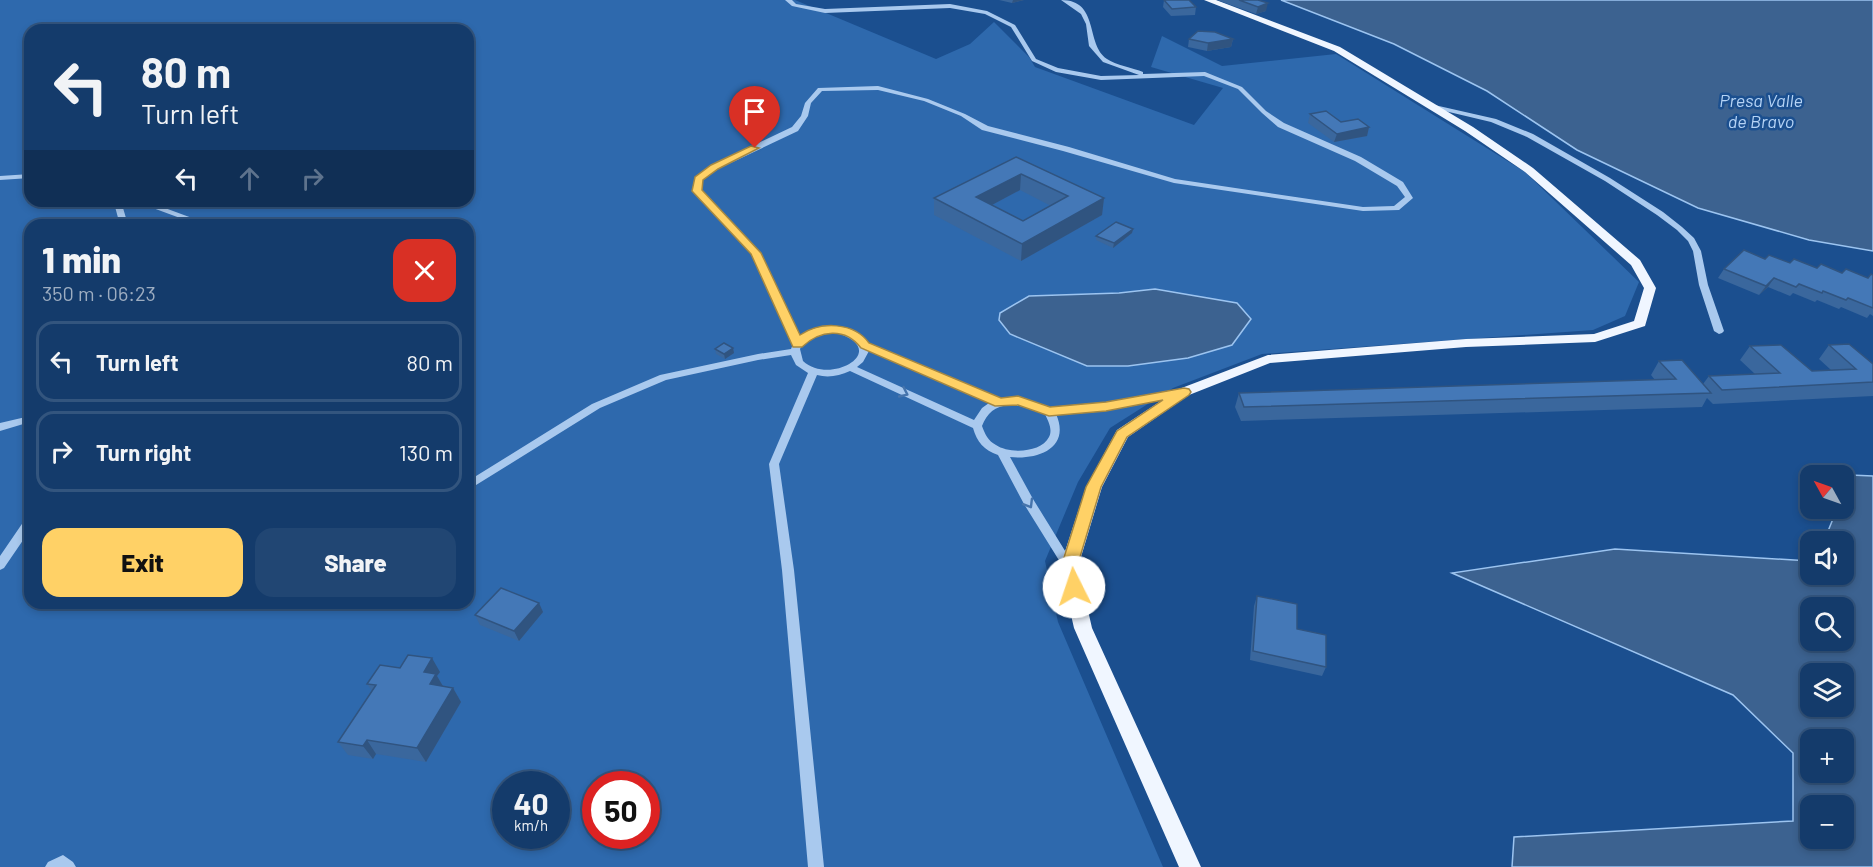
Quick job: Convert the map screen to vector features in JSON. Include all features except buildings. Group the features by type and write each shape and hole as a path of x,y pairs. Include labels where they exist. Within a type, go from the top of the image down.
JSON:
{"main road":[{"path":"1191,867 1083,628 1069,567 1094,487 1122,434 1184,392 1268,359 1466,343 1595,338 1640,323 1650,288 1636,263 1529,170 1337,49 1208,0"}],"street":[{"path":"788,0 794,5 825,11 950,6 987,13 1013,26 1034,60 1056,70 1101,78 1205,74 1240,88 1281,125 1358,159 1400,184 1409,198 1395,208 1363,209 1174,181 985,128 963,115 926,100 878,88 820,89 808,103 804,116 795,129 715,167 698,179 697,191 756,253 796,348 796,360 803,367 813,372 826,374 851,368 860,362 865,354 865,346"},
{"path":"1065,0 1085,12 1091,25 1092,46 1105,61 1149,76"},
{"path":"1429,106 1512,128 1540,141 1649,206 1689,237 1700,256 1701,278 1719,331"},
{"path":"0,178 24,176"},
{"path":"155,207 190,219"},
{"path":"474,482 596,406 663,377 796,348 807,336 820,331 834,329 848,332 859,337 865,346 999,402"},
{"path":"851,368 977,426 984,441 1002,452 1017,455 1045,448 1053,440 1057,430 1055,420 1049,411"},
{"path":"813,372 774,464 788,570 816,867"},
{"path":"977,426 980,416 999,402 1018,400 1049,411 1106,406 1184,392"},
{"path":"0,427 24,421"},
{"path":"1002,452 1028,501 1069,567"},
{"path":"0,565 24,530"},
{"path":"53,867 63,863 68,867"}],"shaded area":[{"path":"0,0 795,0 936,59 970,44 994,22 1029,57 1035,67 1194,125 1223,88 1151,67 1162,36 1222,66 1336,54 1525,172 1639,282 1625,316 1593,330 1262,354 1173,388 1110,428 1078,482 1045,561 1058,622 1163,867 0,867"}],"water":[{"name":"Presa Valle de Bravo","path":"1281,0 1873,0 1873,251 1809,240 1698,208 1577,150 1487,91 1394,44"},
{"path":"1155,289 1237,303 1251,319 1232,345 1188,358 1128,366 1087,366 1010,334 999,320 1000,313 1029,296 1119,293"},
{"path":"1854,475 1873,476 1873,867 1512,867 1514,837 1793,821 1793,753 1733,695 1452,573 1615,549 1800,560 1800,585 1854,585 1854,531 1828,531 1833,519 1854,519"}],"route":[{"path":"755,148 715,167 698,179 697,191 756,253 798,344 807,336 820,331 834,329 848,332 859,337 865,346 999,402 1018,400 1049,411 1106,406 1184,392 1122,434 1094,487 1069,567 1074,587"}]}
